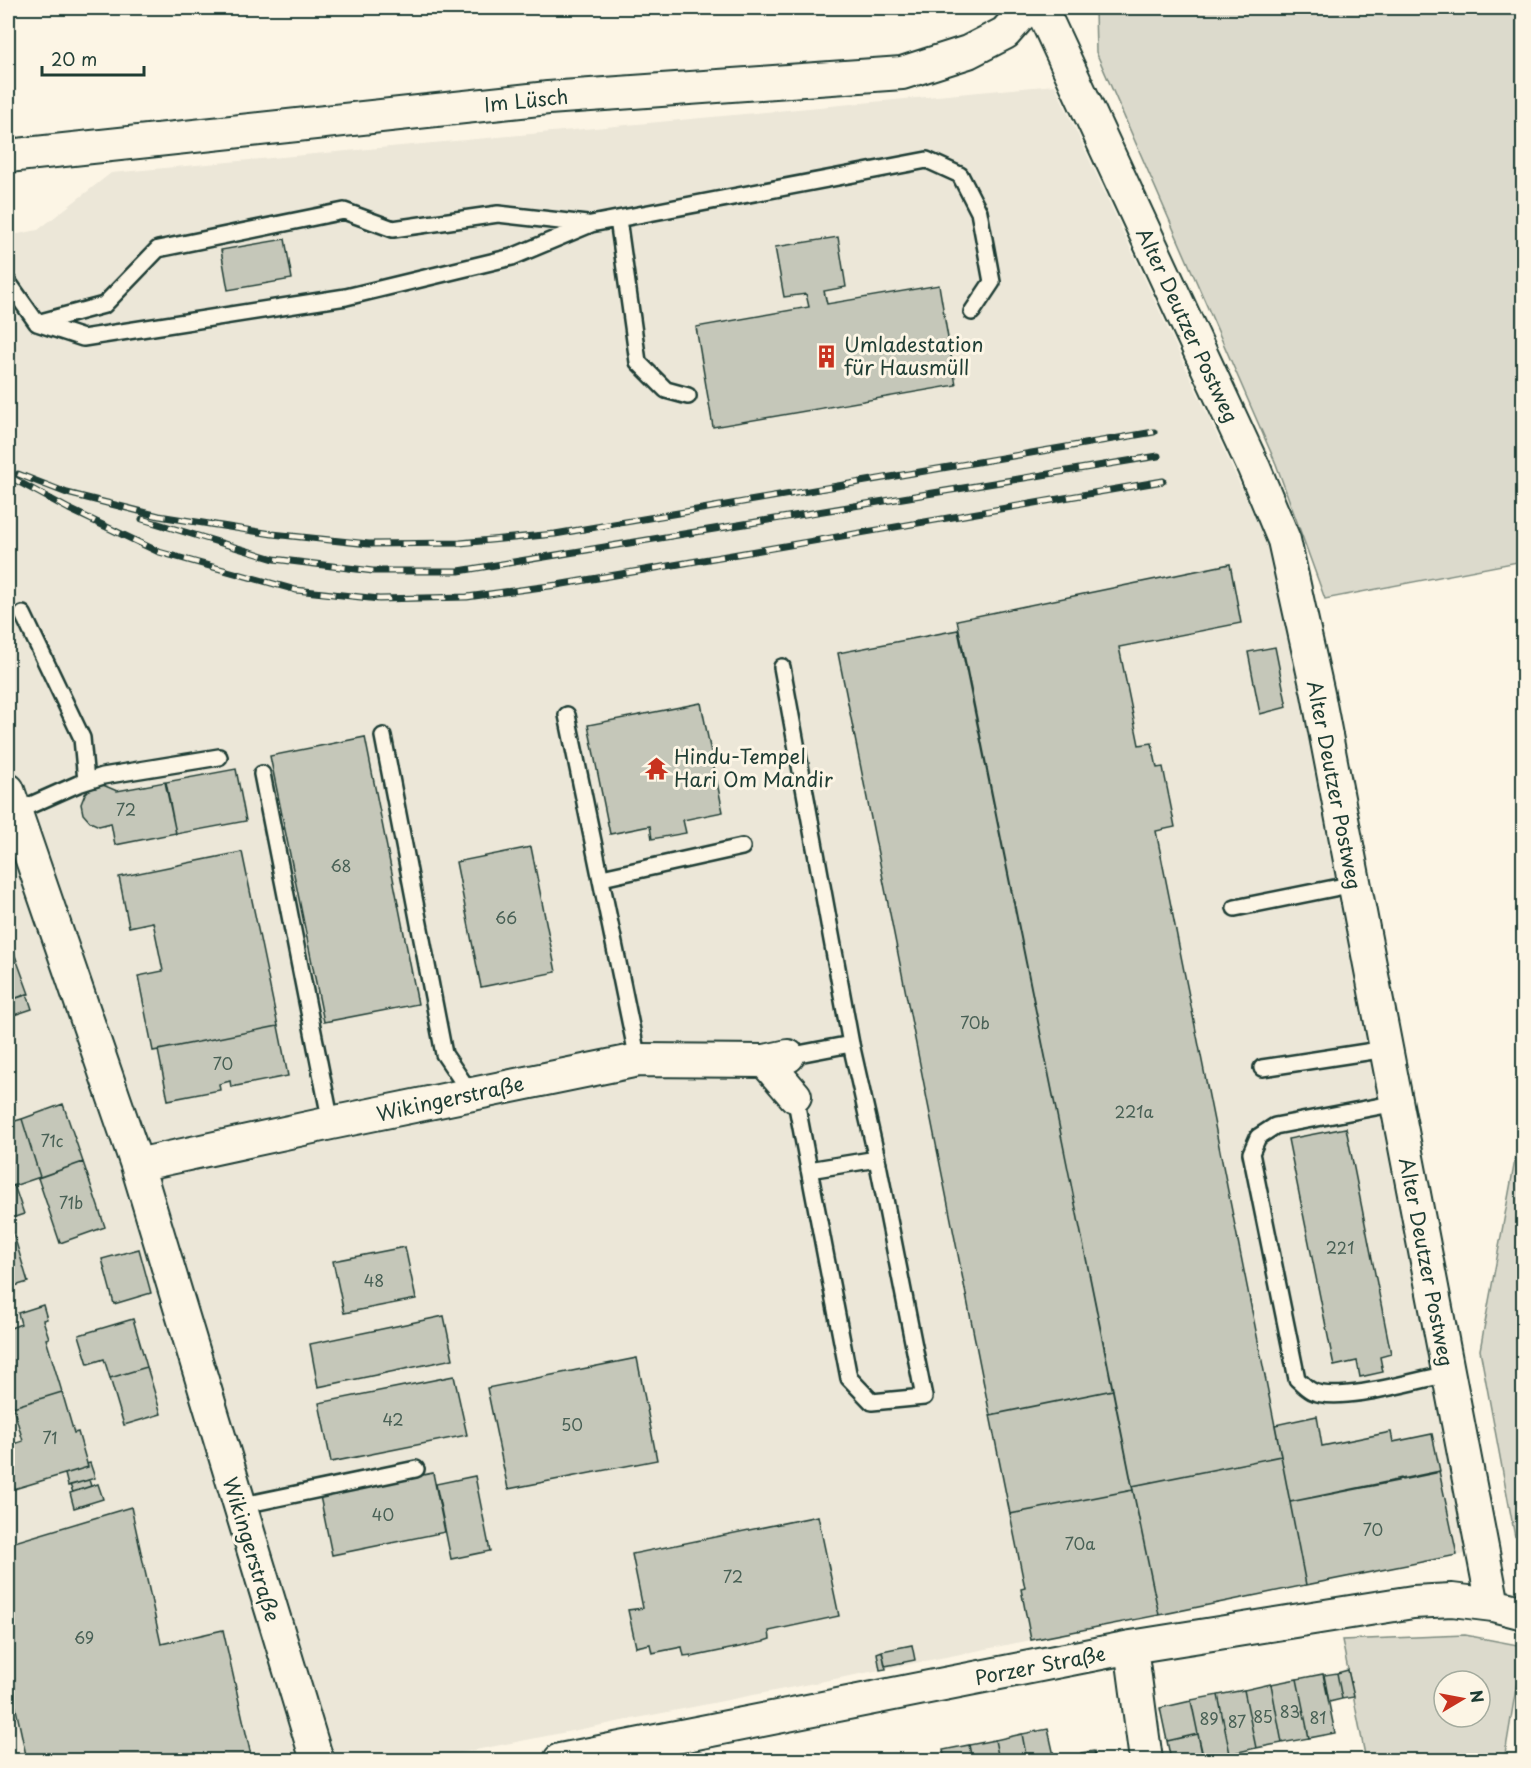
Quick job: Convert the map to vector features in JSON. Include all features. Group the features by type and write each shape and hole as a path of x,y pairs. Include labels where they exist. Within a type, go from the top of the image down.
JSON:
{"street":[{"name":"Im Lüsch","path":"8,156 548,98 902,73 968,52 1005,33 1026,8"},
{"name":"Alter Deutzer Postweg","path":"1041,8 1254,468 1284,540 1318,694 1493,1605"},
{"name":"Wikingerstraße","path":"11,801 138,1166 317,1761"},
{"name":"Wikingerstraße","path":"138,1166 331,1123 638,1060 777,1059"},
{"path":"777,1059 795,1096"},
{"name":"Porzer Straße","path":"560,1761 1131,1647 1413,1602 1452,1600 1493,1605 1524,1612"},
{"path":"1131,1647 1146,1761"}],"lane":[{"path":"8,282 37,323 82,338 346,297 512,257 591,224 927,160 960,175 979,212 992,282 972,312"},
{"path":"37,323 104,305 158,249 344,211 393,228 498,214 591,224"},
{"path":"618,219 638,362 666,390 688,396"},
{"path":"23,614 82,738 86,781"},
{"path":"782,667 851,1044 877,1159 924,1397 872,1402 849,1378 795,1096"},
{"path":"567,715 638,1060"},
{"path":"383,736 444,1054 471,1094"},
{"path":"11,801 103,776 219,757"},
{"path":"262,774 331,1123"},
{"path":"602,878 742,847"},
{"path":"1235,908 1354,884"},
{"path":"777,1059 851,1044"},
{"path":"1262,1068 1386,1049"},
{"path":"1396,1103 1275,1126 1258,1137 1251,1153 1297,1379 1312,1391 1335,1395 1353,1394 1448,1374"},
{"path":"809,1170 877,1159"},
{"path":"239,1506 416,1469"}],"shaded area":[{"path":"1095,8 1523,8 1523,561 1325,599 1276,464 1096,52"},
{"path":"1055,85 1273,556 1361,975 1466,1554 425,1760 8,1760 8,236 38,230 111,173"},
{"path":"1523,1117 1524,1507 1515,1537 1480,1350"},
{"path":"1465,1635 1523,1646 1504,1760 1366,1760 1342,1640"}],"building":[{"name":"Umladestation für Hausmüll","path":"838,237 846,287 824,291 827,304 939,285 956,385 713,427 696,327 809,307 806,294 784,297 775,247"},
{"path":"285,239 292,279 228,290 221,250"},
{"path":"1230,564 1241,623 1119,647 1139,745 1152,743 1157,768 1163,767 1175,827 1156,831 1281,1456 1132,1486 957,620"},
{"path":"958,630 1113,1390 990,1415 838,653"},
{"path":"1275,647 1287,707 1260,714 1248,652"},
{"name":"Hindu-Tempel Hari Om Mandir","path":"701,703 723,812 683,820 686,833 652,839 650,826 610,834 588,725"},
{"path":"365,737 418,1004 324,1022 270,756"},
{"path":"236,769 246,821 176,834 166,782"},
{"path":"165,782 176,833 115,845 111,823 99,826 90,822 83,814 81,804 85,794 92,787 103,785 117,791"},
{"path":"531,847 556,972 481,987 456,862"},
{"path":"242,852 278,1026 153,1051 138,976 163,971 153,922 129,927 119,877"},
{"path":"8,940 29,994 8,1001"},
{"path":"27,994 32,1009 8,1017 8,1001"},
{"path":"278,1026 288,1076 231,1087 230,1081 219,1084 220,1090 168,1100 158,1050"},
{"path":"63,1104 83,1162 40,1177 22,1119"},
{"path":"22,1119 40,1177 8,1188 8,1123"},
{"path":"1346,1128 1391,1354 1380,1357 1383,1372 1360,1377 1357,1361 1334,1366 1288,1139"},
{"path":"83,1162 105,1227 60,1243 38,1178"},
{"path":"14,1185 24,1214 9,1219 28,1282 8,1288 8,1188"},
{"path":"405,1247 416,1299 344,1313 333,1261"},
{"path":"139,1249 151,1293 114,1304 102,1259"},
{"path":"43,1305 47,1319 43,1320 49,1338 46,1339 62,1392 13,1407 8,1388 8,1329 21,1324 18,1313"},
{"path":"444,1316 453,1359 318,1387 310,1344"},
{"path":"133,1319 147,1367 110,1378 104,1359 88,1364 79,1335"},
{"path":"637,1358 657,1460 508,1489 487,1388"},
{"path":"147,1367 161,1414 124,1425 110,1378"},
{"path":"454,1376 467,1435 331,1462 319,1403"},
{"path":"1113,1390 1133,1490 1010,1514 990,1415"},
{"path":"62,1392 74,1433 78,1432 88,1467 14,1489 8,1467 8,1446 23,1441 13,1407"},
{"path":"1317,1416 1322,1446 1391,1432 1393,1442 1432,1434 1440,1471 1290,1502 1275,1425"},
{"path":"1281,1456 1306,1585 1159,1615 1132,1486"},
{"path":"90,1463 95,1478 68,1486 65,1474 88,1467 87,1464"},
{"path":"1439,1471 1457,1555 1306,1585 1290,1502"},
{"path":"433,1473 445,1532 332,1555 320,1496"},
{"path":"475,1476 490,1551 451,1559 436,1484"},
{"path":"89,1480 91,1486 73,1492 70,1485"},
{"path":"98,1484 103,1499 74,1508 70,1493"},
{"path":"1133,1490 1159,1615 1031,1640 1021,1589 1025,1588 1010,1514"},
{"path":"131,1507 161,1644 223,1630 252,1760 27,1760 8,1672 8,1544"},
{"path":"818,1516 839,1616 769,1631 770,1639 764,1642 691,1657 691,1655 684,1656 682,1647 652,1653 650,1644 636,1647 628,1610 643,1608 632,1554"},
{"path":"912,1645 915,1660 885,1666 882,1651"},
{"path":"882,1651 886,1669 880,1670 877,1653"},
{"path":"1348,1670 1354,1697 1342,1699 1337,1673"},
{"path":"1337,1673 1342,1699 1329,1702 1324,1675"},
{"path":"1323,1674 1335,1733 1309,1738 1297,1679"},
{"path":"1297,1679 1309,1738 1282,1743 1271,1684"},
{"path":"1271,1684 1282,1743 1256,1748 1244,1690"},
{"path":"1244,1690 1256,1748 1230,1754 1218,1695"},
{"path":"1218,1695 1230,1754 1203,1759 1191,1700"},
{"path":"1191,1701 1198,1734 1167,1741 1160,1708"},
{"path":"1048,1729 1055,1760 1027,1760 1022,1734"},
{"path":"1022,1734 1027,1760 999,1760 995,1740"},
{"path":"1198,1734 1204,1760 1171,1760 1167,1741"},
{"path":"995,1740 999,1760 972,1760 969,1745"},
{"path":"969,1745 972,1760 945,1760 943,1750"},
{"path":"1094,1751 1096,1760 1082,1760 1081,1753"}],"railway":[{"path":"18,474 67,493 159,516 272,534 369,544 460,543 555,534 1154,432"},
{"path":"142,519 274,559 373,571 459,571 1158,456"},
{"path":"8,476 69,509 159,552 296,590 379,599 467,597 557,585 1163,481"}],"place":[{"name":"Umladestation für Hausmüll","path":"826,356"},
{"name":"Hindu-Tempel Hari Om Mandir","path":"656,768"}]}
